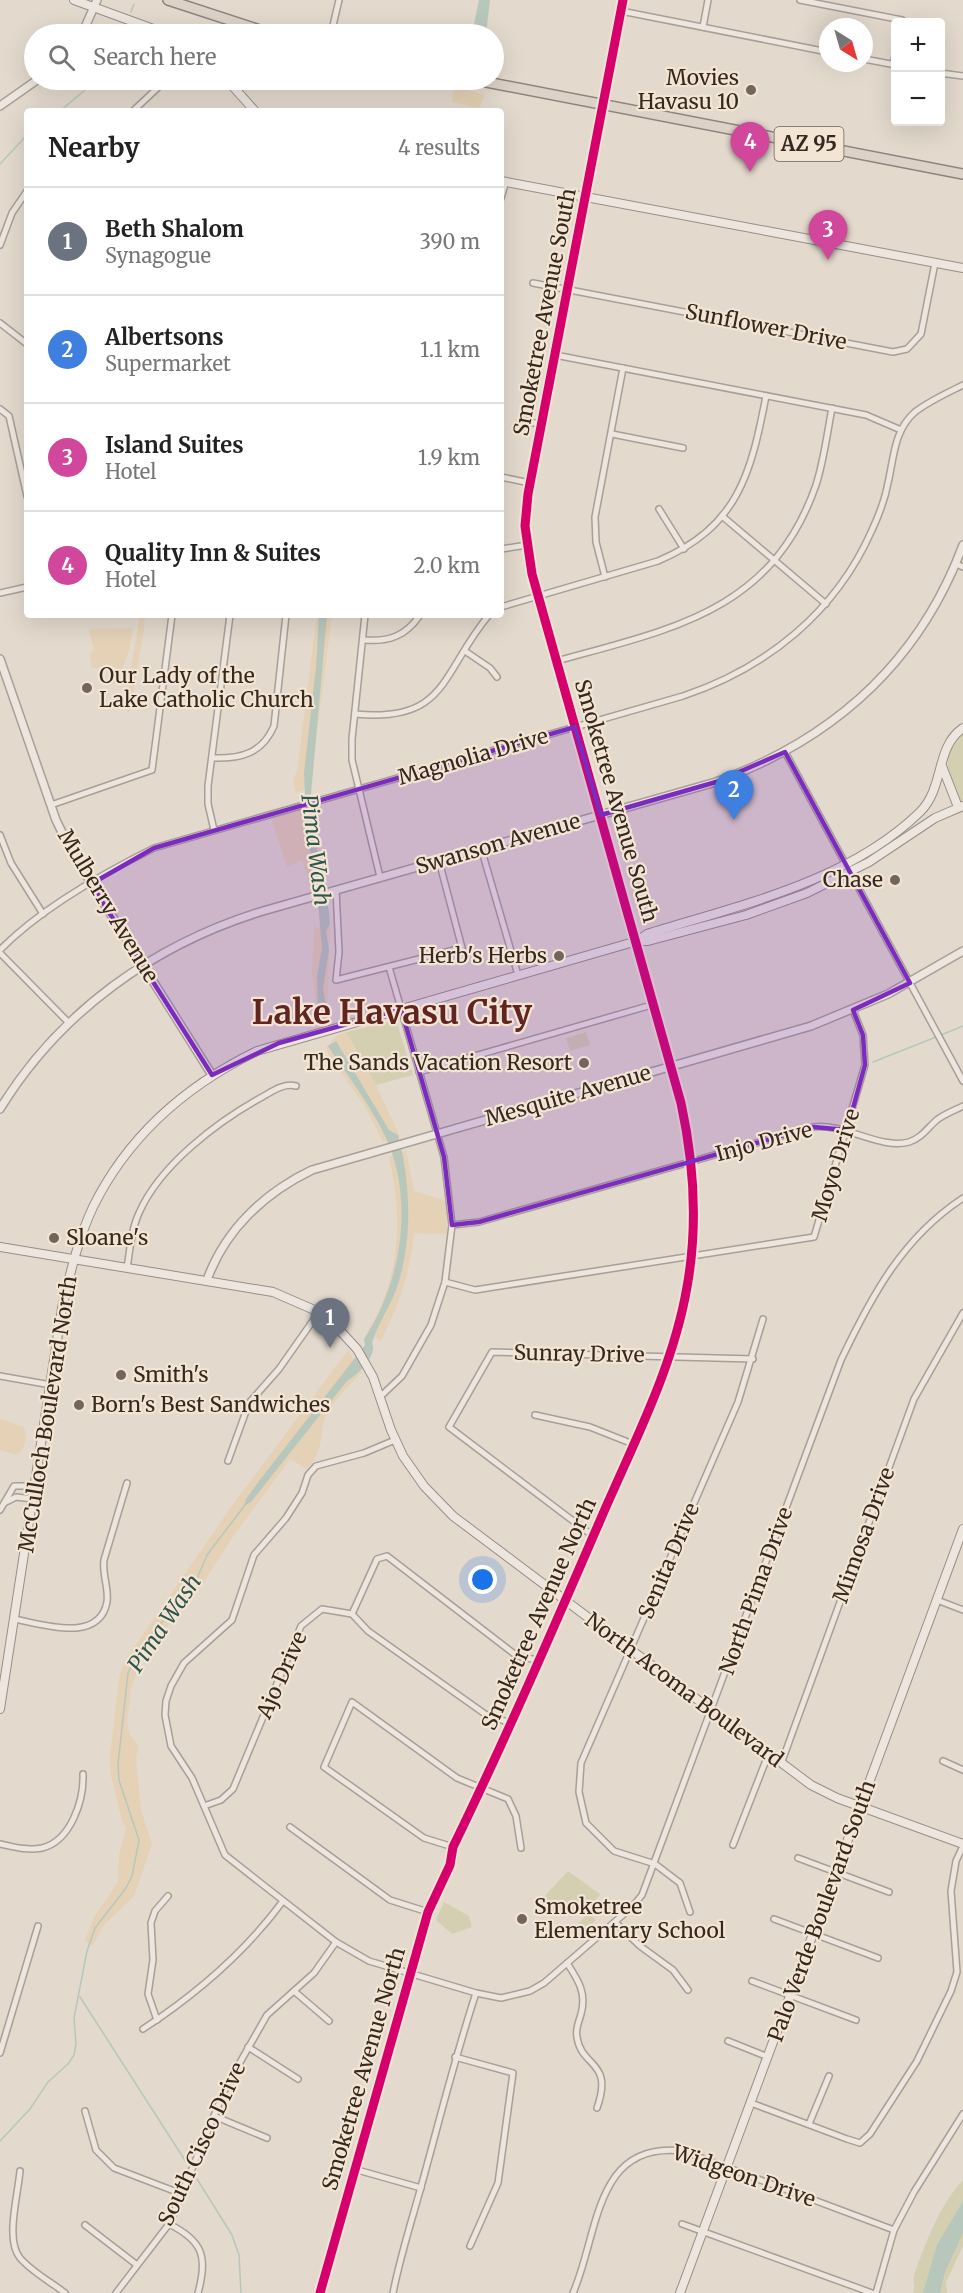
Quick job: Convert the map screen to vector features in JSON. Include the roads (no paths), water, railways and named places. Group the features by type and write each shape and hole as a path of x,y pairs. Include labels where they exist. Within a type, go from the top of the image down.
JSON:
{"highway":[{"path":"168,0 241,24"},
{"name":"AZ 95","path":"504,85 963,174"}],"main road":[{"path":"74,0 95,4 143,24"},
{"path":"236,90 252,108"},
{"path":"504,181 963,268"},
{"path":"637,941 647,934 769,896 845,863 894,832 922,810 936,789 948,744 963,728"},
{"path":"637,941 648,941 746,915 807,893 850,872 923,825 961,806 942,766"},
{"path":"746,915 750,909 767,902 769,896"},
{"name":"McCulloch Boulevard North","path":"0,1709 3,1668 14,1619 62,1308 74,1259 94,1207 117,1167 163,1114 212,1075 257,1051 637,941"},
{"name":"North Acoma Boulevard","path":"0,1247 273,1292 319,1312 333,1323 357,1349 373,1377 395,1440 412,1471 438,1502 630,1651 813,1786 860,1807 963,1845"},
{"name":"Palo Verde Boulevard South","path":"680,2293 963,1531"}],"street":[{"path":"334,24 339,0"},
{"name":"Smoketree Avenue South","path":"623,0 530,483 526,510 526,545 538,596 637,941"},
{"path":"703,27 708,0"},
{"path":"800,0 891,19"},
{"path":"86,24 95,4"},
{"path":"621,11 819,50"},
{"path":"873,61 891,64"},
{"path":"945,73 963,76"},
{"path":"0,106 24,89"},
{"path":"136,108 155,90"},
{"path":"0,245 12,213 24,195"},
{"name":"Sunflower Drive","path":"533,283 893,352 907,349 921,334 935,263"},
{"path":"0,323 24,342"},
{"path":"555,355 866,415 901,430"},
{"path":"605,577 597,550 595,525 623,368"},
{"name":"Magnolia Drive","path":"0,951 43,914 154,848 683,696 727,679 787,642 826,604 850,571 873,530 888,485 896,443 901,430 920,409 963,385"},
{"path":"504,606 658,561 684,549 722,516 739,492 750,467 766,396"},
{"path":"557,661 666,630 700,617 746,587 774,560 794,532 810,500 821,465 832,408"},
{"path":"0,409 9,416 24,476"},
{"path":"522,420 542,424"},
{"path":"612,434 683,448"},
{"path":"504,478 530,483"},
{"path":"659,509 684,549"},
{"path":"722,516 826,604"},
{"name":"Swanson Avenue","path":"0,1109 32,1063 69,1023 103,993 142,965 176,945 219,926 380,877 716,782 785,752 834,721 883,676 924,624 959,565 963,544"},
{"path":"504,549 526,545"},
{"path":"0,593 24,588"},
{"path":"51,805 152,770 172,618"},
{"path":"214,830 208,804 230,618"},
{"path":"212,758 242,757 261,747 270,734 274,726 286,618"},
{"path":"365,618 352,750 380,877"},
{"path":"364,640 380,641 395,638 409,629 418,618"},
{"path":"355,714 391,716 422,705 441,688 487,618"},
{"path":"465,651 490,668 497,677"},
{"name":"Mulberry Avenue","path":"0,659 51,805 67,843 212,1075"},
{"path":"785,752 963,1081"},
{"path":"0,835 11,863 43,914"},
{"path":"481,848 518,975"},
{"path":"332,892 339,952 336,980 462,948 439,861"},
{"name":"Smoketree Avenue North","path":"320,2293 428,1912 450,1865 453,1847 482,1788 633,1444 669,1356 683,1306 692,1255 691,1161 687,1127 637,941"},
{"path":"0,951 69,1023"},
{"name":"Mesquite Avenue","path":"207,1280 221,1249 239,1224 260,1203 285,1185 325,1165 791,1032 853,1010 910,983 963,951"},
{"path":"380,1397 394,1386 421,1345 431,1325 445,1282 452,1225 448,1175 389,967"},
{"path":"419,1072 655,1004"},
{"name":"Moyo Drive","path":"445,1282 475,1290 814,1237 865,1065 863,1035 853,1010"},
{"path":"127,1268 139,1213 156,1186 186,1151 237,1111 282,1086 296,1086"},
{"name":"Injo Drive","path":"452,1225 479,1222 813,1127 834,1127 902,1143 919,1138 938,1119 963,1106"},
{"name":"North Pima Drive","path":"395,1440 363,1454 313,1468 293,1508 254,1555 232,1620 184,1664 176,1676 166,1701 167,1731 173,1751 192,1778 225,1855 336,1942 369,1961 410,1975 501,1998 530,1991 567,1963 639,1899 655,1864 712,1712 841,1360 870,1299 908,1247 963,1198"},
{"path":"228,1461 249,1403 279,1369 319,1312"},
{"name":"Mimosa Drive","path":"781,1764 914,1399 963,1313"},
{"name":"Senita Drive","path":"690,1912 680,1883 655,1864 614,1851 586,1823 579,1792 581,1762 738,1402 753,1359 763,1319"},
{"name":"Sunray Drive","path":"593,1536 449,1427 492,1352 753,1359"},
{"path":"0,1376 51,1385"},
{"path":"535,1415 590,1427 633,1444"},
{"path":"14,1619 79,1628 97,1619 108,1598 103,1570 104,1560 127,1483"},
{"path":"0,1510 14,1486 35,1486"},
{"path":"4,1503 16,1497 33,1499"},
{"path":"510,1723 485,1714 368,1630 352,1614 377,1559 387,1556 517,1656 537,1660"},
{"path":"937,1600 963,1610"},
{"name":"Ajo Drive","path":"204,1806 221,1800 233,1789 301,1626 322,1609 352,1614"},
{"path":"453,1847 424,1838 324,1767 352,1702 457,1778 507,1799 516,1816 521,1848"},
{"path":"733,1845 768,1755"},
{"path":"943,1761 963,1770"},
{"path":"0,1844 40,1848 58,1839 74,1815 83,1774"},
{"path":"290,1827 390,1900 428,1912"},
{"path":"751,2103 860,2143 870,2134 917,2061 951,1991 957,1972 951,1891 956,1861 963,1845"},
{"path":"798,1858 889,1892"},
{"path":"157,2020 148,1994 153,1960 151,1923 155,1911 168,1896"},
{"path":"143,2029 179,2005 258,1934 283,1901"},
{"path":"774,1919 878,1958"},
{"path":"615,1922 640,1947 673,1970 688,1990"},
{"path":"0,2053 1,2042 38,1926"},
{"name":"South Cisco Drive","path":"116,2293 169,2224 226,2087 267,2016 314,1973 336,1942"},
{"path":"567,1963 580,1983 584,1996 584,2004 577,2026 578,2044 602,2078 603,2088 597,2108"},
{"path":"752,1981 856,2020"},
{"path":"294,1991 329,2021"},
{"path":"393,2293 403,2244 421,2188 455,2057 476,1993"},
{"path":"728,2041 768,2057"},
{"path":"248,2047 298,2079"},
{"path":"455,2057 513,2073 498,2183 471,2246"},
{"path":"809,2124 829,2076"},
{"path":"86,2110 96,2150 114,2168 182,2194"},
{"path":"682,2224 874,2293 894,2230 914,2192 963,2114"},
{"path":"214,2116 267,2138"},
{"name":"Widgeon Drive","path":"573,2293 613,2175 629,2161 646,2152 664,2149 683,2151 894,2230"},
{"path":"354,2169 421,2188"},
{"path":"20,2171 12,2239 15,2250 21,2260 65,2293"},
{"path":"169,2224 185,2232 203,2252 203,2275 198,2293"},
{"path":"85,2225 137,2265"}],"water":[{"path":"479,0 490,0 487,24 474,24"},
{"path":"319,618 327,618 311,794 313,829 330,924 326,931 329,950 323,989 328,1014 318,1015 317,976 322,948 315,870 307,839 304,773 316,667"},
{"path":"336,1041 389,1130 398,1135 408,1192 408,1233 402,1272 391,1303 375,1334 372,1354 367,1363 347,1381 251,1502 244,1506 246,1499 259,1481 365,1345 364,1339 377,1317 395,1268 402,1215 395,1162 374,1115 328,1046"},
{"path":"963,2201 963,2233 945,2272 940,2293 923,2293 937,2245"}],"waterway":[{"path":"131,12 134,4"},
{"path":"64,108 85,90"},
{"path":"0,164 24,138"},
{"path":"941,1035 963,1026"},
{"path":"873,1062 936,1037"},
{"name":"Pima Wash","path":"0,2141 30,2109 48,2082 68,2064 74,2055 76,2044 74,2018 87,1951 95,1928 126,1888 132,1876 139,1840 119,1780 118,1764 128,1673 139,1651 155,1629 180,1604 196,1581 207,1555 245,1505"},
{"path":"80,1997 186,2162"},
{"path":"197,2179 232,2235 239,2255 241,2293"}],"place":[{"name":"Movies Havasu 10","path":"751,90"},
{"name":"Quality Inn & Suites","path":"750,172"},
{"name":"Island Suites","path":"828,260"},
{"name":"Our Lady of the Lake Catholic Church","path":"87,688"},
{"name":"Albertsons","path":"734,820"},
{"name":"Chase","path":"895,880"},
{"name":"Herb's Herbs","path":"559,956"},
{"name":"The Sands Vacation Resort","path":"584,1063"},
{"name":"Sloane's","path":"54,1238"},
{"name":"Beth Shalom","path":"330,1348"},
{"name":"Smith's","path":"121,1375"},
{"name":"Born's Best Sandwiches","path":"79,1405"},
{"name":"Smoketree Elementary School","path":"522,1919"}],"district":[{"name":"Lake Havasu City","path":"392,1012"}]}
